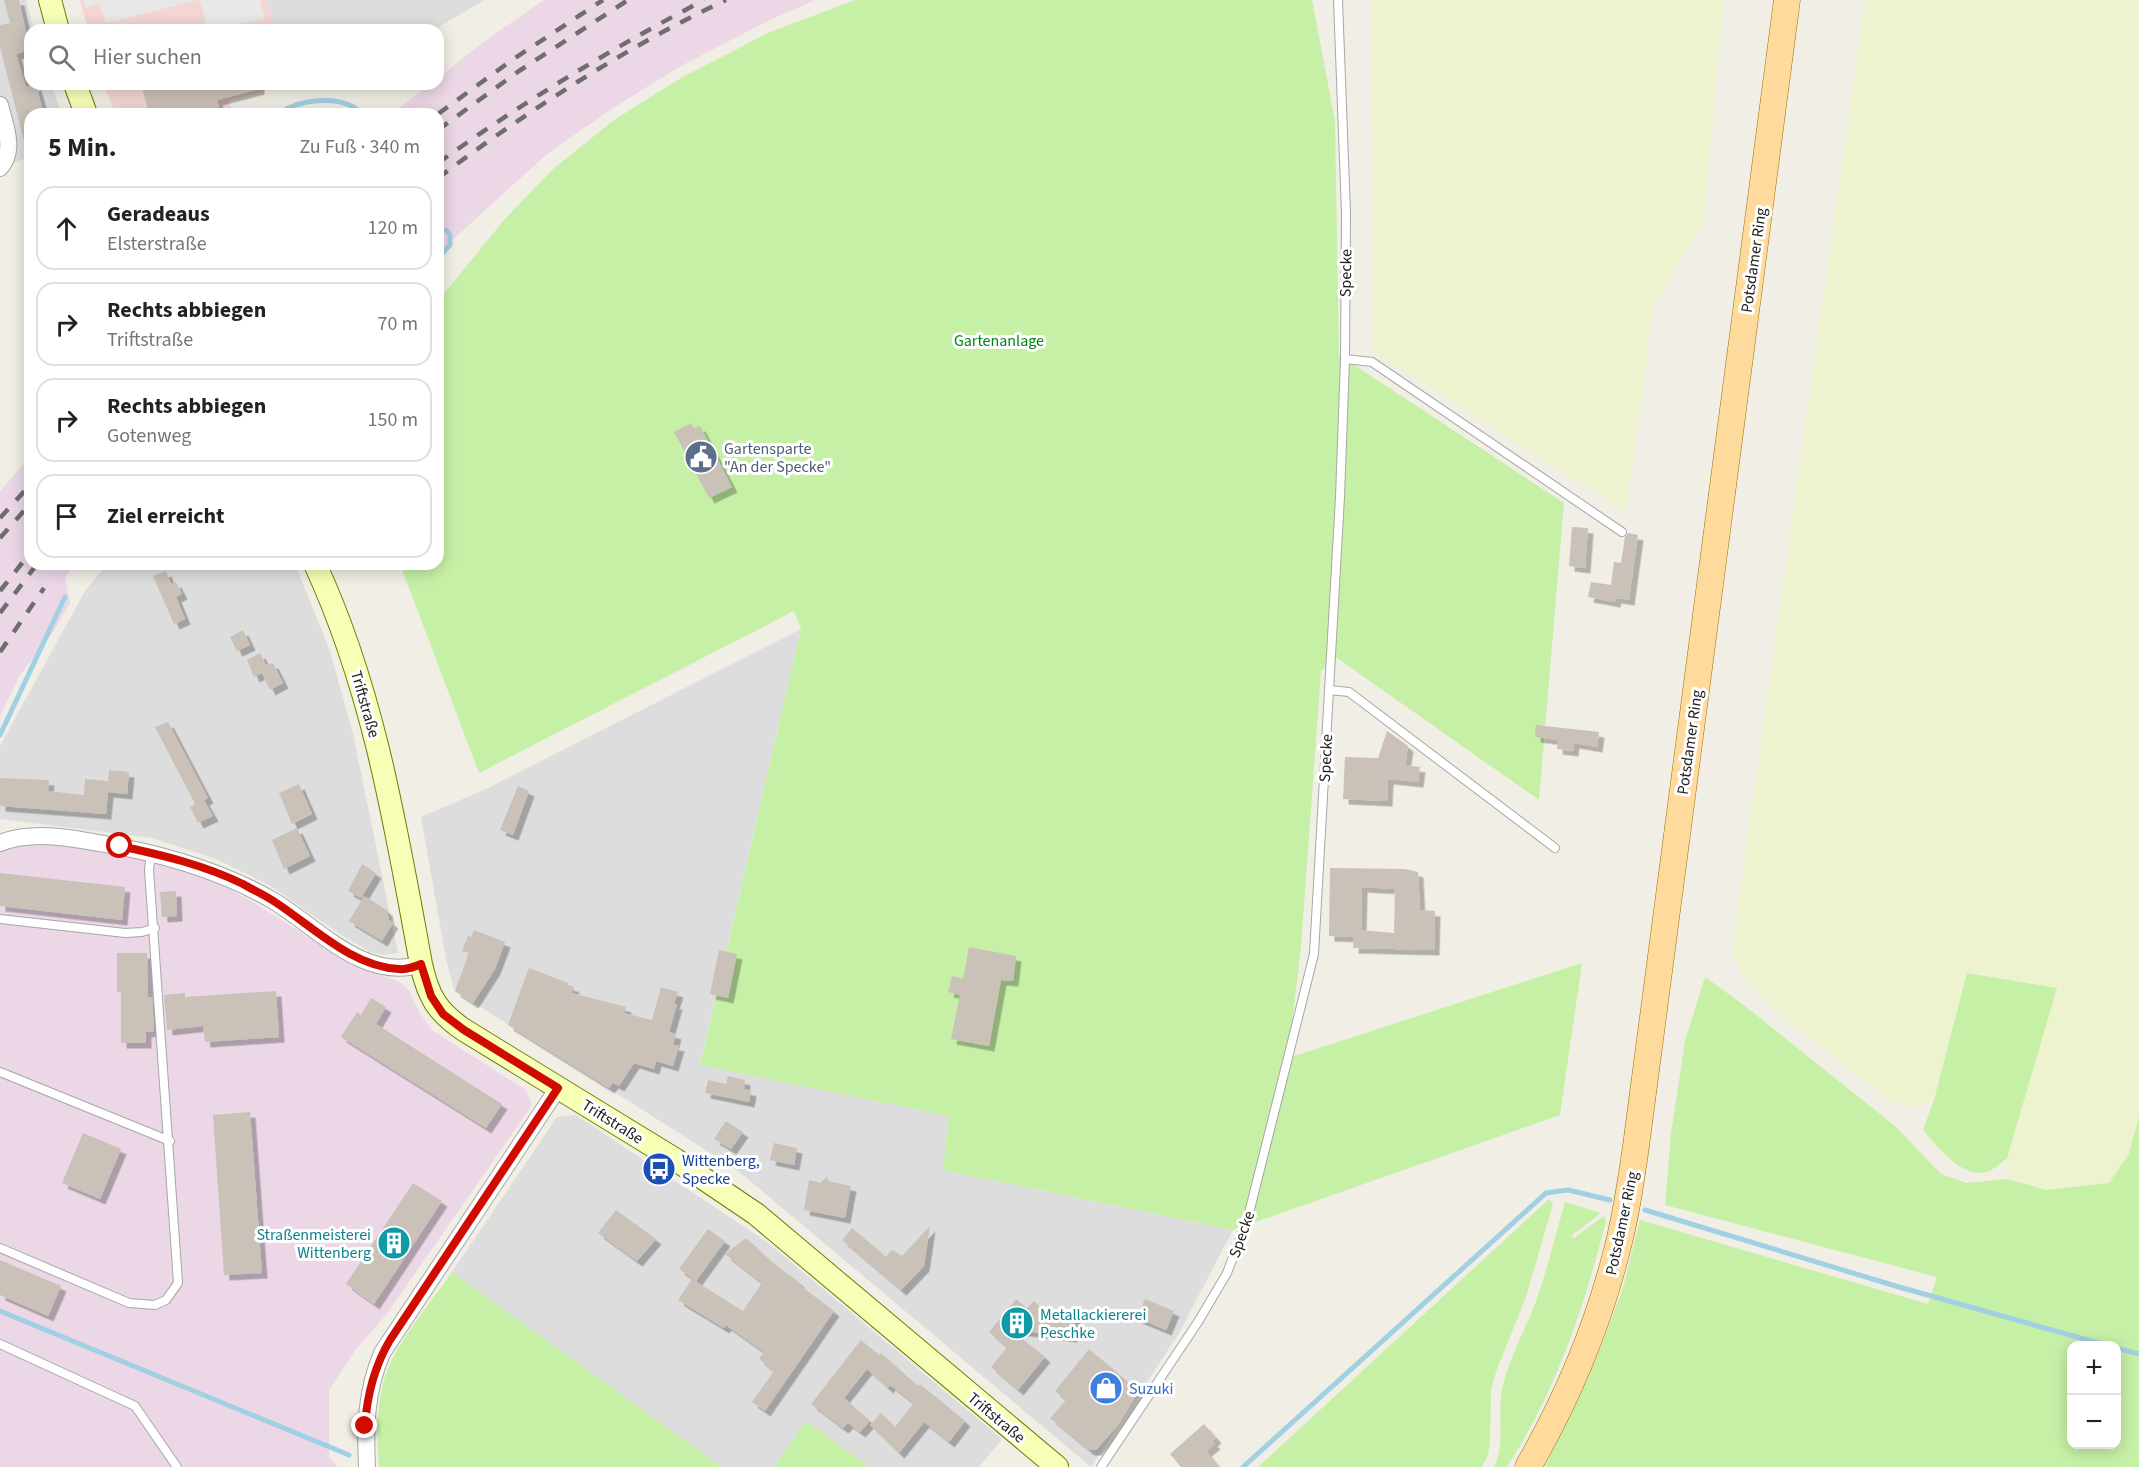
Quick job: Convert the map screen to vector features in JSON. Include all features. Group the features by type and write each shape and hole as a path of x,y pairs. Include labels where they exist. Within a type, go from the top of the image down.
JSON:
{"main road":[{"path":"50,0 56,24"},
{"name":"Potsdamer Ring","path":"1528,1467 1555,1417 1585,1351 1609,1279 1623,1223 1636,1146 1787,0"},
{"path":"77,90 84,108"},
{"name":"Triftstraße","path":"317,570 347,641 373,726 393,815 421,964 431,996 443,1014 464,1030 676,1160 756,1214 1057,1467"}],"street":[{"path":"0,105 9,149 7,158 0,168"},
{"path":"0,843 27,837 66,837 151,853 204,868 243,884 273,901 343,948 373,963 398,969 421,964"},
{"path":"367,1467 366,1411 371,1382 382,1353 558,1088"}],"lane":[{"name":"Specke","path":"1101,1467 1227,1273 1247,1221 1314,954 1340,497 1345,359 1346,213 1338,0"},
{"path":"1345,359 1372,362 1622,532"},
{"path":"1329,690 1349,692 1555,848"},
{"path":"0,1248 129,1303 155,1305 166,1300 178,1283 170,1141 149,870 151,853"},
{"path":"0,919 125,933 142,932 155,928"},
{"path":"0,1072 170,1141"},
{"path":"0,1344 135,1406 177,1467"}],"shaded area":[{"path":"0,0 26,0 32,24 24,24 24,90 53,90 60,108 24,108 24,159 0,165"},
{"path":"80,0 267,0 273,24 86,24"},
{"path":"83,0 198,0 106,23 99,4 86,8"},
{"path":"200,0 260,0 265,18 242,24 206,24"},
{"path":"267,0 484,0 444,24 273,24"},
{"path":"544,0 815,0 770,20 679,67 610,110 547,154 444,248 444,108 400,108 422,90 444,90 444,73 482,43"},
{"path":"106,90 270,90 229,100 231,108 113,108"},
{"path":"24,464 24,570 71,570 65,577 70,603 53,632 20,675 0,716 0,491"},
{"path":"102,570 297,570 330,651 353,734 398,953 383,955 370,952 341,935 269,885 216,859 152,838 0,819 0,746 85,591"},
{"path":"801,629 700,1064 949,1116 944,1170 1233,1230 1178,1335 1091,1467 737,1170 454,990 446,959 421,817 488,788"},
{"path":"51,840 126,855 218,883 253,902 339,957 400,982 409,991 419,1012 433,1031 526,1090 532,1105 386,1315 356,1349 329,1390 329,1457 338,1467 0,1467 0,850 8,845"},
{"path":"576,1115 767,1242 1002,1439 979,1467 869,1467 806,1421 774,1467 721,1467 452,1272 557,1117"}],"green space":[{"name":"Gartenanlage","path":"855,0 1312,0 1335,121 1339,355 1564,503 1539,800 1337,658 1321,671 1301,947 1288,1058 1582,963 1560,1115 1233,1230 943,1170 949,1116 700,1065 801,629 794,611 479,773 402,570 444,570 444,294 504,220 553,169 614,120 681,78 768,33"},
{"path":"1371,0 1724,0 1703,224 1654,304 1626,512 1374,352"},
{"path":"1865,0 2139,0 2139,1117 2129,1154 2109,1183 2046,1190 2007,1179 2007,1158 2056,988 1967,973 1934,1100 1913,1109 1891,1101 1780,1015 1743,977 1732,949"},
{"path":"1967,973 2057,988 2007,1158 1990,1171 1978,1173 1968,1171 1951,1160 1923,1130 1934,1100"},
{"path":"1705,977 1745,1006 1895,1126 1941,1174 1967,1183 2007,1179 2046,1190 2109,1183 2129,1154 2139,1117 2139,1467 1545,1467 1599,1352 1623,1288 1640,1220 1928,1304 1937,1277 1665,1205 1671,1134 1685,1041"},
{"path":"1549,1199 1553,1204 1526,1297 1491,1389 1490,1441 1488,1455 1482,1467 1258,1467"},
{"path":"1565,1202 1601,1213 1571,1236 1574,1238 1604,1216 1606,1221 1578,1317 1554,1379 1507,1467 1494,1467 1500,1448 1502,1390 1512,1357 1539,1292"},
{"path":"452,1272 721,1467 379,1467 378,1414 383,1383 388,1369 403,1340"},
{"path":"806,1421 869,1467 774,1467"}],"building":[{"path":"4,0 19,0 24,24 24,52 16,54 24,80 24,90 37,90 42,108 24,108 24,141 0,47 0,25 10,23"},
{"path":"143,90 255,90 217,100 219,108 147,108"},
{"name":"Gartensparte \"An der Specke\"","path":"691,423 694,428 700,426 732,487 709,498 674,432"},
{"path":"1572,527 1588,528 1585,568 1569,566"},
{"path":"1628,533 1638,535 1629,600 1616,598 1615,602 1588,597 1591,582 1611,585 1614,562 1621,563 1625,537"},
{"path":"166,571 171,584 176,582 182,594 176,597 185,619 174,624 153,576"},
{"path":"243,630 250,645 237,651 230,637"},
{"path":"260,653 266,665 273,663 283,683 270,690 262,673 254,677 247,660"},
{"path":"168,722 208,798 204,800 213,816 198,823 190,807 195,804 155,727"},
{"path":"1536,725 1599,732 1597,747 1574,743 1573,751 1557,749 1558,740 1535,737"},
{"path":"1387,731 1408,746 1405,765 1420,767 1418,782 1388,779 1387,801 1343,799 1345,757 1378,758"},
{"path":"109,770 129,772 127,794 108,792 106,814 0,806 0,778 49,780 48,791 84,795 85,779 108,781"},
{"path":"299,784 312,814 292,824 279,793"},
{"path":"518,786 529,791 513,835 500,830"},
{"path":"297,828 310,856 284,869 272,840"},
{"path":"362,864 376,873 361,898 348,891"},
{"path":"1330,868 1405,869 1418,872 1420,910 1435,911 1434,950 1353,948 1354,937 1329,936","holes":["1362,887 1395,889 1394,933 1361,930"]},
{"path":"0,873 125,887 122,920 0,906"},
{"path":"176,891 177,916 162,917 160,892"},
{"path":"364,896 387,910 389,920 393,923 382,941 349,921"},
{"path":"474,930 505,942 495,969 473,1003 455,991 469,953 462,951 468,936 471,937"},
{"path":"969,947 1016,956 1013,981 1001,980 989,1046 951,1039 960,995 948,992 952,976 963,979"},
{"path":"719,950 737,954 728,998 710,994"},
{"path":"117,953 147,953 148,997 152,997 154,1031 146,1032 146,1043 121,1043 121,992 117,992"},
{"path":"529,968 568,983 574,987 572,993 626,1007 624,1013 652,1020 661,987 678,992 669,1032 676,1034 673,1045 679,1046 673,1066 656,1061 654,1069 634,1063 619,1086 613,1083 609,1088 508,1025"},
{"path":"276,991 279,1037 205,1042 203,1026 167,1030 164,995 185,993 185,997"},
{"path":"371,998 386,1007 376,1024 502,1104 486,1128 341,1037 357,1012 361,1015"},
{"path":"728,1076 745,1080 744,1089 751,1091 749,1102 705,1093 708,1080 726,1084"},
{"path":"250,1112 262,1273 224,1275 213,1115"},
{"path":"726,1121 743,1132 731,1149 714,1139"},
{"path":"83,1133 121,1149 100,1199 62,1183"},
{"path":"774,1143 797,1148 794,1165 770,1160"},
{"path":"827,1177 829,1181 851,1186 845,1218 804,1210 809,1180 820,1183"},
{"name":"Straßenmeisterei Wittenberg","path":"413,1183 442,1201 374,1304 346,1284"},
{"path":"616,1210 656,1239 637,1261 598,1233"},
{"path":"930,1226 924,1266 901,1290 842,1240 852,1228 886,1257 892,1250 902,1256"},
{"path":"708,1229 725,1241 696,1281 679,1269"},
{"path":"746,1238 774,1264 799,1282 798,1284 834,1311 765,1411 752,1402 774,1371 759,1359 764,1352 726,1325 724,1328 678,1300 692,1279 743,1311 762,1283 725,1254"},
{"path":"0,1260 61,1286 48,1316 0,1295"},
{"path":"1016,1299 1027,1308 1034,1301 1049,1314 1075,1317 1072,1337 1010,1329 1045,1357 1018,1390 991,1367 1007,1347 989,1332"},
{"path":"1145,1299 1174,1311 1166,1330 1137,1318"},
{"path":"861,1340 879,1355 881,1353 918,1386 920,1384 965,1421 949,1442 924,1422 899,1453 870,1425 881,1413 895,1427 914,1403 890,1385 888,1388 867,1369 844,1398 870,1421 860,1432 848,1423 843,1428 811,1404"},
{"path":"1089,1349 1139,1391 1119,1424 1096,1450 1089,1450 1050,1418 1066,1400 1055,1391"},
{"path":"1204,1424 1216,1438 1212,1441 1215,1444 1206,1451 1219,1467 1181,1467 1170,1454"}],"waterway":[{"path":"290,108 321,100 344,103 355,108"},
{"path":"444,252 450,245 450,235 446,230"},
{"path":"0,735 65,597"},
{"path":"1243,1467 1546,1193 1568,1190 1610,1200"},
{"path":"1645,1210 1899,1287 2091,1341"},
{"path":"0,1311 349,1455"},
{"path":"2121,1349 2139,1354"}],"railway":[{"path":"444,110 512,60 603,0"},
{"path":"444,126 519,71 628,0"},
{"path":"444,159 568,77 704,0"},
{"path":"444,174 541,105 578,82 651,38 726,0"},
{"path":"0,518 24,492"},
{"path":"0,538 24,511"},
{"path":"0,591 24,561"},
{"path":"0,613 32,570"},
{"path":"0,652 44,588"}],"place":[{"name":"Gartensparte \"An der Specke\"","path":"701,457"},
{"name":"Wittenberg, Specke","path":"659,1169"},
{"name":"Straßenmeisterei Wittenberg","path":"394,1243"},
{"name":"Metallackiererei Peschke","path":"1017,1323"},
{"name":"Suzuki","path":"1106,1388"}],"route":[{"path":"120,846 204,868 243,884 273,901 343,948 373,963 398,969 421,964 431,996 443,1014 464,1030 558,1088 382,1353 371,1382 365,1426"}]}
